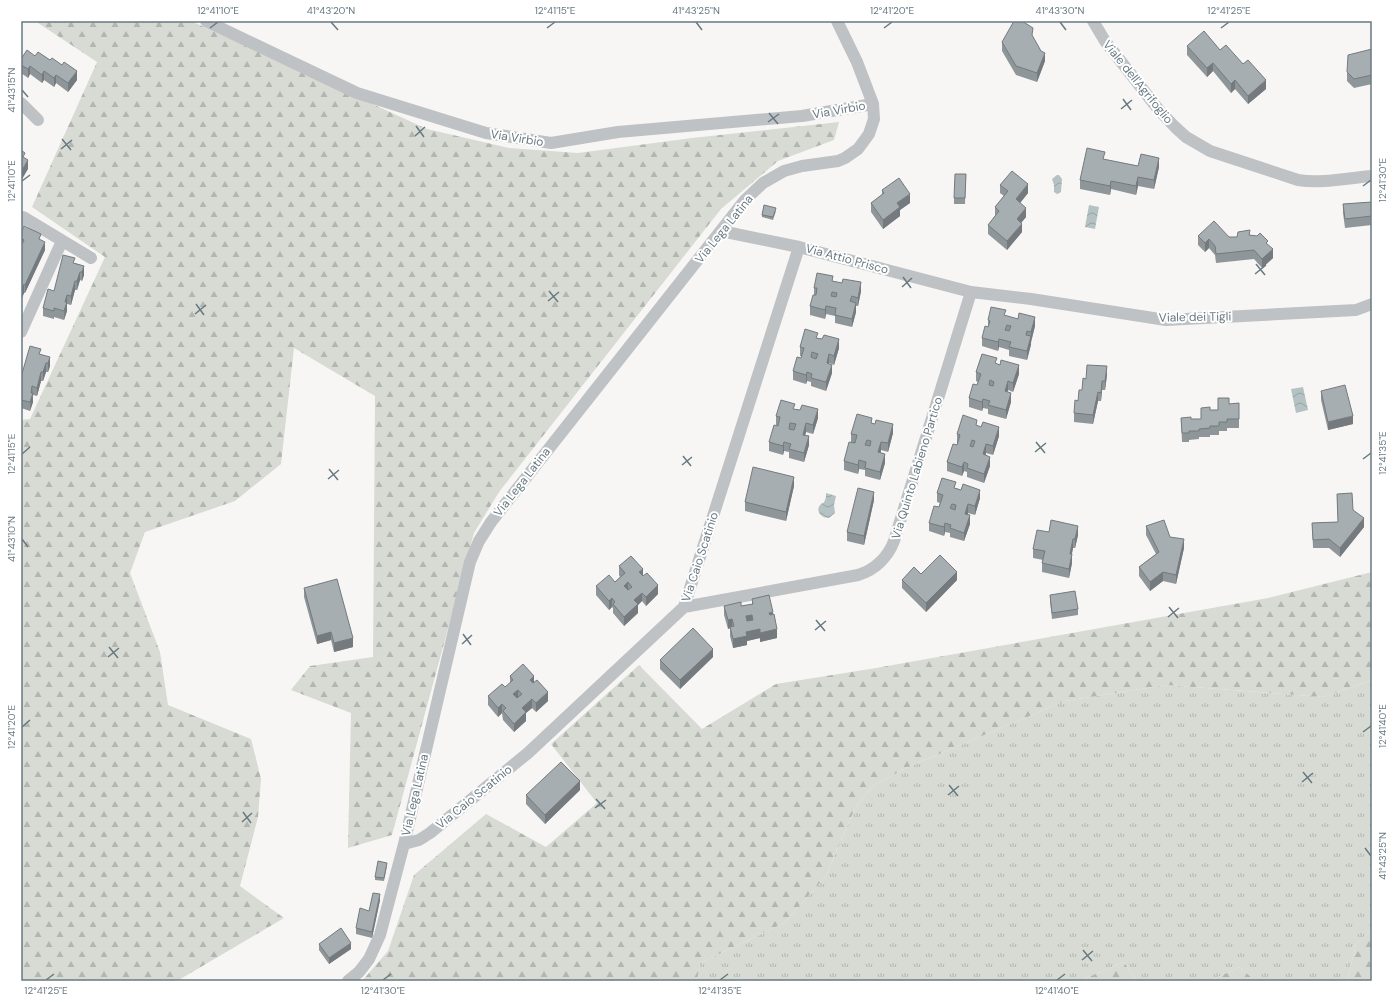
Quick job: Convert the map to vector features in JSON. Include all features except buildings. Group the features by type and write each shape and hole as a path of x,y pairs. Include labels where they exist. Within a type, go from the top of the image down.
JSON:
{"street":[{"name":"Via Virbio","path":"206,21 357,93 486,133 551,143 618,132 802,116 873,104"},
{"path":"837,21 857,62 873,104"},
{"name":"Viale dell'Agrifoglio","path":"1093,21 1105,41 1162,114 1175,127 1198,145 1226,157 1307,182 1372,176"},
{"path":"21,103 38,120"},
{"name":"Via Lega Latina","path":"348,981 364,967 375,947 404,844 470,562 477,544 491,522 745,200 769,179 784,171 793,168 838,161 848,157 865,142 872,126 874,112 873,104"},
{"path":"21,221 23,217 91,258"},
{"name":"Via Attio Prisco","path":"721,231 799,247 971,292"},
{"path":"21,332 62,241"},
{"name":"Via Caio Scatinio","path":"404,844 419,840 430,833 512,767 684,607 799,247"},
{"name":"Viale dei Tigli","path":"971,292 1032,299 1166,320 1356,310 1372,304"},
{"name":"Via Quinto Labieno Partico","path":"684,607 858,575 871,569 884,558 894,541 971,292"}],"green space":[{"path":"35,21 191,21 427,129 509,148 578,153 692,138 839,122 834,140 778,161 721,209 499,492 474,533 392,835 348,848 351,713 291,690 310,666 373,657 375,396 294,348 281,464 235,501 145,532 130,573 160,652 168,705 251,739 261,779 258,817 240,886 284,918 177,981 21,981 21,420 30,419 105,257 32,207 97,62"},
{"path":"1372,572 1372,680 1323,697 1166,685 1065,701 906,768 873,786 855,808 826,876 784,923 700,963 697,981 362,981 388,951 414,875 486,814 546,847 597,803 551,744 639,665 702,729 776,684 876,668 1268,598"},
{"path":"1372,680 1372,929 1356,944 1347,981 1252,981 1252,978 1240,967 1209,981 1133,981 1135,979 1124,962 1079,981 697,981 700,963 784,923 826,876 855,808 873,786 906,768 1065,701 1166,685 1323,697"},
{"path":"1372,929 1372,981 1347,981 1356,944"},
{"path":"1124,962 1135,979 1133,981 1079,981"},
{"path":"1240,967 1252,978 1252,981 1209,981"}],"water":[{"path":"1059,175 1062,179 1061,192 1057,194 1054,192 1052,179"},
{"path":"1089,205 1099,207 1095,229 1085,227"},
{"path":"1303,387 1308,410 1296,413 1291,389"},
{"path":"826,493 836,496 834,505 835,513 829,518 822,516 818,510 820,505 824,503"}]}
